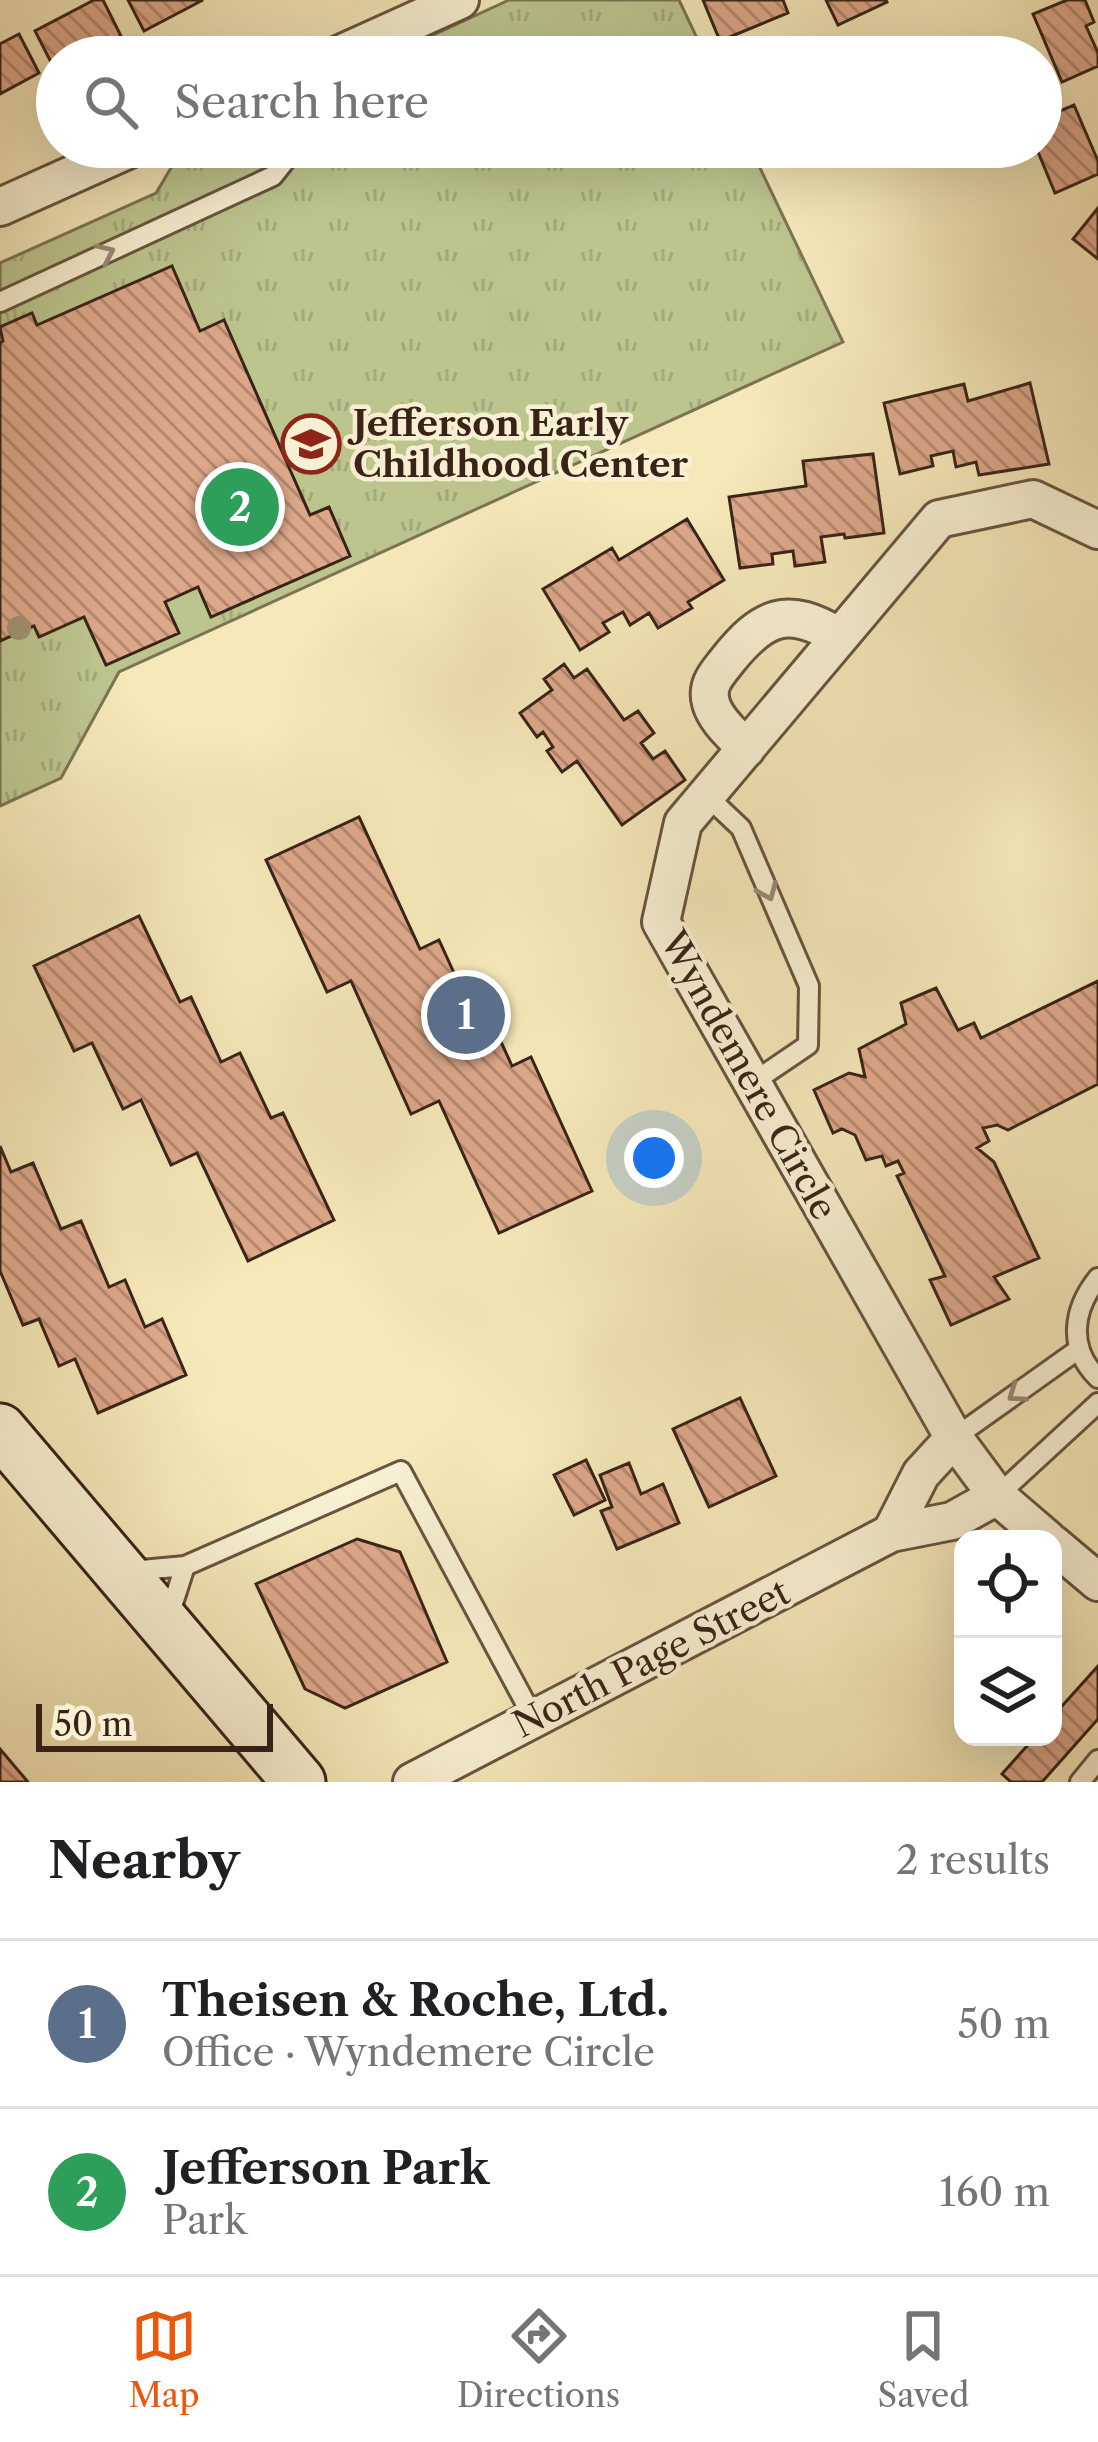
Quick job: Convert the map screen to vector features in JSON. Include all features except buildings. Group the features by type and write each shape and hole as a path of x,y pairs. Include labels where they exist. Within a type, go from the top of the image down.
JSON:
{"street":[{"path":"380,36 460,0"},
{"path":"0,207 87,168"},
{"name":"Wyndemere Circle","path":"1037,1530 997,1496 954,1438 661,922 683,824 939,519 1033,500 1098,530"},
{"path":"746,748 720,720 710,695 711,681 752,630 797,619 839,637"},
{"path":"0,1430 299,1782"},
{"path":"891,1533 921,1474 954,1438"},
{"name":"North Page Street","path":"412,1782 891,1533 952,1521 997,1496"},
{"name":"Wyndemere Circle","path":"1062,1551 1098,1582"}],"lane":[{"path":"0,302 272,176 279,168"},
{"path":"706,795 740,828 809,986 808,1045 752,1082"},
{"path":"1098,1278 1083,1297 1076,1323 1079,1349 1098,1378"},
{"path":"954,1438 1079,1349"},
{"path":"997,1496 1098,1403"},
{"path":"120,1571 185,1566 401,1471 534,1719"},
{"path":"167,1626 185,1566"},
{"path":"1080,1782 1098,1760"}],"green space":[{"path":"509,0 679,0 696,36 431,36"},
{"name":"Jefferson Early Childhood Center","path":"171,168 760,168 843,342 119,672 61,778 0,806 0,263 156,193"}],"place":[{"name":"Jefferson Early Childhood Center","path":"311,444"},
{"name":"Jefferson Park","path":"240,507"},
{"name":"Theisen & Roche, Ltd.","path":"466,1015"}]}
